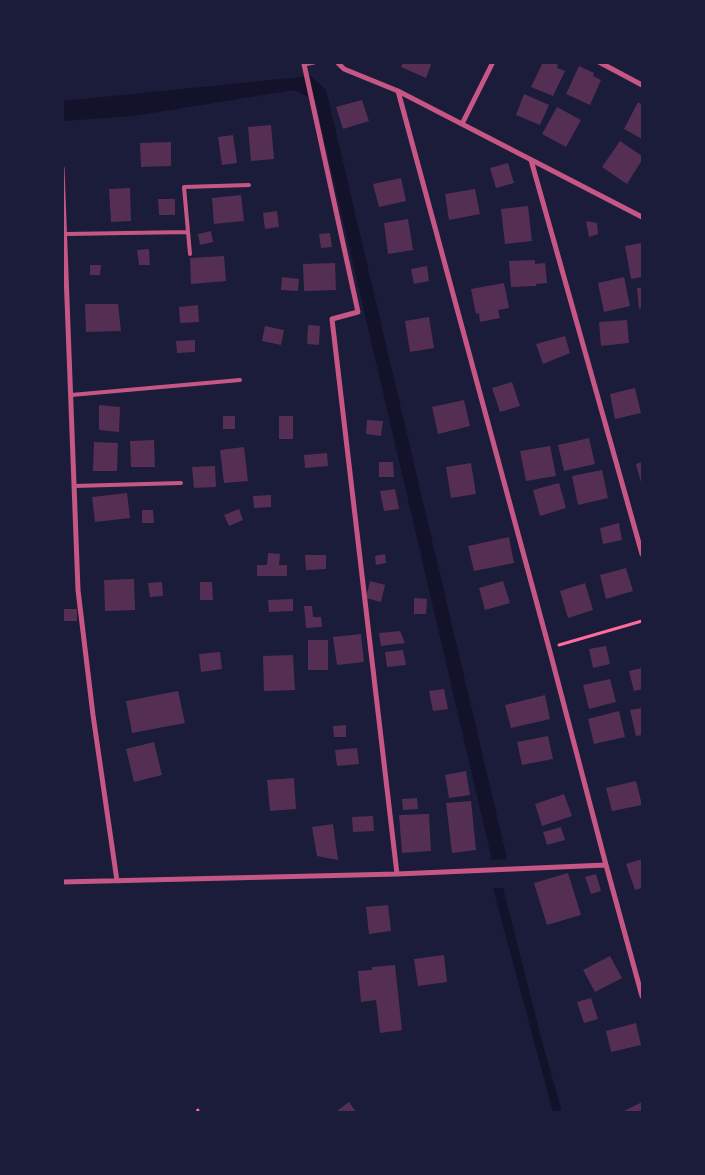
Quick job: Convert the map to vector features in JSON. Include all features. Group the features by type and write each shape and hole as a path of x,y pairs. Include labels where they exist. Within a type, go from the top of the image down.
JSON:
{"street":[{"path":"314,62 304,64 358,312 332,319 396,874"},
{"path":"337,62 344,69 398,91 642,217"},
{"path":"462,124 494,62"},
{"path":"599,62 642,85"},
{"path":"398,91 642,996"},
{"path":"531,160 642,554"},
{"path":"62,168 78,590 93,715 117,881"},
{"path":"62,882 396,874 606,865"}],"lane":[{"path":"190,254 184,186 249,185"},
{"path":"65,234 188,232"},
{"path":"71,396 240,380"},
{"path":"74,486 182,484"}],"path":[{"path":"549,648 642,621"}],"shaded area":[{"path":"311,76 326,90 507,859 492,860 315,100 294,90 133,116 63,121 63,101"},
{"path":"493,888 503,888 562,1112 553,1112"}],"building":[{"path":"403,62 432,62 426,78 401,67"},
{"path":"543,62 553,62 558,65 557,68 565,71 553,96 531,87"},
{"path":"579,66 594,73 593,76 601,80 590,105 566,94"},
{"path":"524,94 549,105 540,125 516,115"},
{"path":"362,100 369,121 343,129 336,107"},
{"path":"638,102 642,105 642,139 624,129"},
{"path":"557,107 581,120 566,147 542,134"},
{"path":"271,125 274,159 251,161 248,127"},
{"path":"233,135 237,163 222,165 218,137"},
{"path":"620,141 642,156 642,160 627,184 602,167"},
{"path":"171,142 171,166 141,167 140,143"},
{"path":"508,163 514,183 496,188 490,168"},
{"path":"401,178 406,201 379,207 373,184"},
{"path":"130,188 131,221 111,222 109,189"},
{"path":"475,189 480,214 449,220 445,194"},
{"path":"241,195 244,221 214,224 212,198"},
{"path":"158,199 175,199 175,215 159,215"},
{"path":"528,206 532,241 505,244 501,209"},
{"path":"277,211 279,227 265,229 263,213"},
{"path":"408,219 413,250 388,254 384,223"},
{"path":"586,221 597,223 598,234 589,237"},
{"path":"211,231 213,242 200,245 198,234"},
{"path":"330,233 332,247 321,248 319,234"},
{"path":"642,243 642,277 631,279 625,246"},
{"path":"149,249 150,265 139,265 137,250"},
{"path":"224,256 226,281 191,284 190,258"},
{"path":"535,260 535,264 545,263 547,283 536,284 536,286 511,287 509,261"},
{"path":"335,263 336,290 304,291 303,264"},
{"path":"90,265 101,265 100,275 90,275"},
{"path":"427,266 429,281 414,284 411,269"},
{"path":"282,277 299,279 298,291 281,290"},
{"path":"624,277 630,306 604,312 598,283"},
{"path":"504,283 509,308 498,310 500,318 480,322 479,313 476,314 471,289"},
{"path":"637,288 642,288 642,308 639,309"},
{"path":"85,304 118,304 121,331 86,332"},
{"path":"198,305 199,322 180,323 179,307"},
{"path":"429,317 434,348 410,352 405,321"},
{"path":"627,320 629,343 601,346 599,322"},
{"path":"308,325 320,326 319,345 307,344"},
{"path":"265,326 284,330 281,345 262,341"},
{"path":"565,336 570,353 543,364 536,344"},
{"path":"195,340 195,352 177,353 176,341"},
{"path":"512,382 520,406 500,412 492,388"},
{"path":"635,388 641,413 615,419 610,394"},
{"path":"464,400 470,426 438,434 432,407"},
{"path":"99,405 120,407 119,432 99,430"},
{"path":"223,416 235,416 235,429 223,429"},
{"path":"279,416 293,416 293,439 279,439"},
{"path":"367,420 383,421 381,436 366,434"},
{"path":"589,438 595,464 564,471 558,445"},
{"path":"154,440 155,467 131,467 130,441"},
{"path":"94,442 118,443 117,471 93,471"},
{"path":"550,446 556,476 526,481 520,451"},
{"path":"244,447 248,481 224,483 220,450"},
{"path":"327,453 328,466 305,468 304,455"},
{"path":"379,462 393,462 394,477 379,477"},
{"path":"642,462 642,486 636,464"},
{"path":"471,463 476,494 451,498 446,467"},
{"path":"215,466 216,487 194,488 192,467"},
{"path":"602,470 608,498 578,505 572,476"},
{"path":"559,483 566,508 540,516 533,490"},
{"path":"395,489 399,509 384,511 380,491"},
{"path":"127,493 130,518 95,522 92,497"},
{"path":"271,495 271,507 254,508 253,496"},
{"path":"239,509 243,520 229,526 224,515"},
{"path":"142,510 153,510 154,523 142,523"},
{"path":"619,523 622,540 603,544 600,528"},
{"path":"509,537 514,563 474,571 468,546"},
{"path":"268,553 280,554 279,565 287,565 287,576 257,576 257,565 267,565"},
{"path":"385,554 386,563 376,565 375,556"},
{"path":"305,555 326,555 326,569 306,570"},
{"path":"626,568 633,591 606,599 600,575"},
{"path":"134,579 135,610 105,611 104,580"},
{"path":"370,581 385,585 381,602 366,598"},
{"path":"503,581 510,603 485,610 479,588"},
{"path":"162,582 163,596 150,597 148,583"},
{"path":"200,582 212,582 213,600 200,600"},
{"path":"585,583 593,610 568,618 560,591"},
{"path":"414,598 427,599 426,614 414,614"},
{"path":"293,599 293,611 269,612 268,600"},
{"path":"304,606 312,606 313,617 321,617 322,627 306,628"},
{"path":"64,609 77,609 77,621 64,621"},
{"path":"400,631 405,643 381,646 379,633"},
{"path":"361,634 364,662 337,665 333,637"},
{"path":"308,640 328,640 328,670 308,670"},
{"path":"606,646 610,664 593,668 589,649"},
{"path":"403,650 406,665 387,667 385,652"},
{"path":"220,652 222,669 201,672 199,654"},
{"path":"293,655 295,690 264,691 263,656"},
{"path":"642,668 642,689 634,691 629,671"},
{"path":"610,679 616,702 589,709 583,685"},
{"path":"444,689 448,709 433,711 429,691"},
{"path":"178,691 185,723 132,733 126,701"},
{"path":"545,695 550,719 511,728 505,705"},
{"path":"642,708 642,735 636,736 630,710"},
{"path":"619,711 625,737 594,744 588,719"},
{"path":"346,725 346,737 334,737 333,726"},
{"path":"548,736 553,759 522,765 517,742"},
{"path":"154,742 162,775 134,782 126,749"},
{"path":"357,748 359,764 337,766 335,750"},
{"path":"466,771 470,795 449,798 445,775"},
{"path":"294,778 296,809 270,811 267,780"},
{"path":"636,781 642,805 612,811 606,788"},
{"path":"564,794 572,816 542,826 535,804"},
{"path":"417,798 418,809 403,810 402,799"},
{"path":"471,801 476,850 452,853 446,803"},
{"path":"429,814 431,851 402,853 399,815"},
{"path":"373,816 374,831 353,832 352,817"},
{"path":"333,824 338,860 317,856 312,827"},
{"path":"561,827 565,840 547,845 543,832"},
{"path":"642,859 642,888 635,890 626,864"},
{"path":"568,873 581,915 547,925 534,883"},
{"path":"596,874 601,891 591,894 585,877"},
{"path":"388,905 391,931 369,934 366,907"},
{"path":"444,955 447,982 418,986 414,959"},
{"path":"610,956 622,978 595,992 583,970"},
{"path":"395,965 402,1030 380,1033 376,1000 361,1002 358,971 372,970 372,967"},
{"path":"591,998 598,1019 584,1023 577,1002"},
{"path":"636,1023 641,1045 611,1052 606,1031"},
{"path":"349,1102 356,1112 337,1111"},
{"path":"642,1102 642,1112 622,1112"}]}
